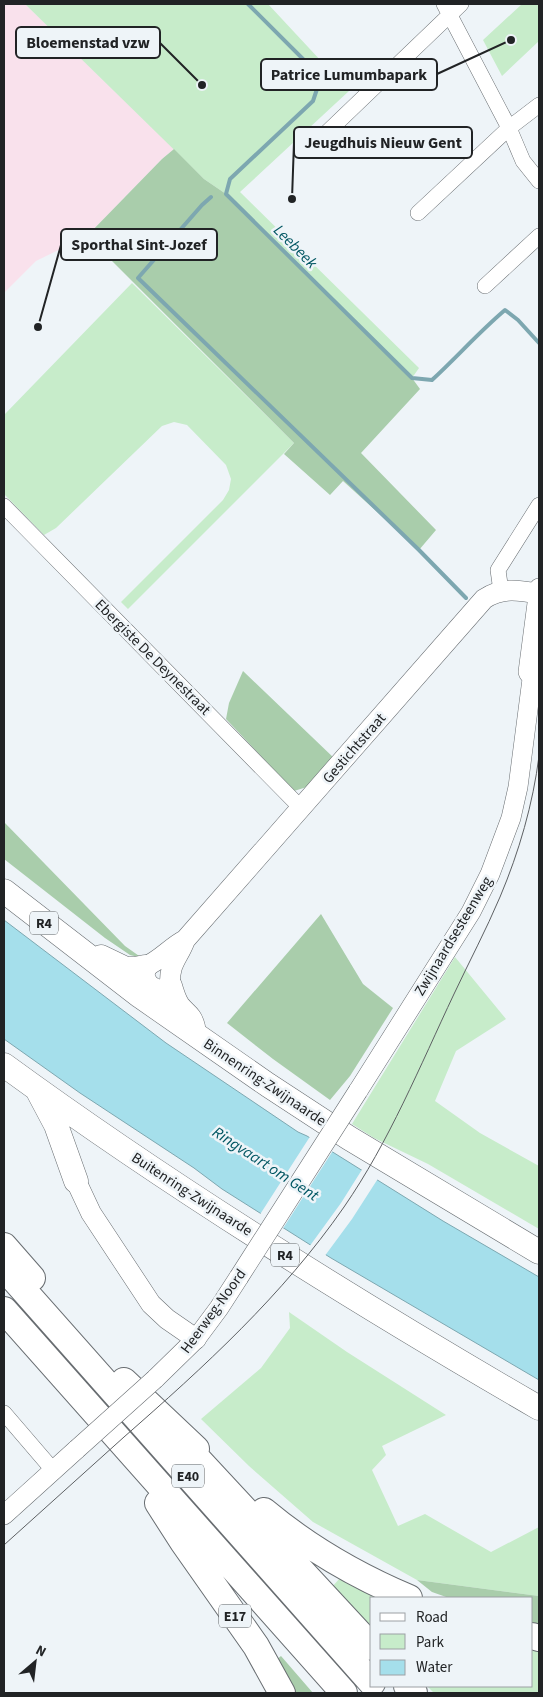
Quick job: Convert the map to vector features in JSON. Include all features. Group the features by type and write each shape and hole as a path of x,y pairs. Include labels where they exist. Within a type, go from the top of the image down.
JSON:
{"highway":[{"name":"Binnenring-Zwijnaarde","path":"4,892 84,955 195,1035 349,1138 539,1252"},
{"path":"84,955 106,958 126,969 145,967"},
{"path":"170,986 179,1008 190,1018 195,1035"},
{"name":"Buitenring-Zwijnaarde","path":"4,1065 155,1171 326,1281 539,1408"},
{"path":"38,1090 56,1125 76,1181"},
{"path":"4,1246 124,1381 370,1646"},
{"name":"E40","path":"4,1268 370,1681"},
{"name":"E40","path":"4,1310 344,1693"},
{"path":"124,1381 240,1492 286,1530 343,1565 407,1597"},
{"name":"E17","path":"115,1435 183,1542 256,1646 282,1693"}],"main road":[{"path":"501,591 520,590 539,593"},
{"name":"Gestichtstraat","path":"170,986 172,965 186,940 476,609 492,594 501,591"},
{"name":"Gestichtstraat","path":"145,967 162,958 177,944 186,940"},
{"path":"145,967 144,978 151,986 161,990 170,986"},
{"path":"76,1181 91,1213 151,1304 167,1319 196,1338"}],"street":[{"path":"317,142 451,7 523,161 539,181"},
{"path":"418,214 509,128 539,105"},
{"path":"485,286 539,236"},
{"path":"501,591 498,577 499,567 539,505"},
{"name":"Ebergiste De Deynestraat","path":"4,506 302,808"},
{"name":"Zwijnaardsesteenweg","path":"536,677 528,672 539,593"},
{"name":"Zwijnaardsesteenweg","path":"358,1091 471,912 490,874 502,844 514,802 539,659"},
{"name":"Heerweg-Noord","path":"4,1515 155,1380 196,1338 219,1308 358,1091"},
{"path":"4,1413 53,1470"}],"shaded area":[{"path":"4,4 25,4 174,149 87,236 36,261 4,293"}],"green space":[{"path":"25,4 268,4 349,91 240,192 419,368 412,378 226,194 204,179"},
{"path":"522,4 539,4 539,41 502,76 483,40"},
{"path":"174,149 204,179 226,194 412,378 420,389 361,453 436,530 419,550 343,481 330,495 284,454 294,443 87,236"},
{"path":"132,283 294,443 128,609 121,602 223,500 229,490 231,479 226,465 187,425 174,422 162,426 56,528 44,535 4,494 4,415"},
{"path":"243,671 335,759 310,786 294,791 226,719 229,703"},
{"path":"4,822 125,946 142,958 130,955 105,938 4,859"},
{"path":"321,914 363,984 393,1008 350,1076 330,1100 227,1023"},
{"path":"455,957 506,1019 456,1051 435,1101 480,1133 539,1166 539,1229 428,1164 374,1138 352,1124"},
{"path":"289,1312 347,1352 446,1415 382,1446 386,1455 372,1470 398,1526 425,1514 491,1552 539,1527 539,1596 417,1580 313,1522 249,1466 201,1419 261,1368 290,1328"},
{"path":"340,1578 376,1597 370,1597 370,1628 369,1628 332,1587"},
{"path":"417,1580 539,1596 539,1629 533,1627 533,1597 446,1597 432,1592"},
{"path":"533,1650 539,1652 539,1693 434,1693 428,1687 533,1687"},
{"path":"281,1656 313,1693 295,1693 276,1660"}],"water":[{"name":"Ringvaart om Gent","path":"4,920 166,1043 298,1132 443,1221 539,1277 539,1380 331,1258 222,1189 4,1039"}],"pier":[{"path":"311,1135 334,1149 282,1230 259,1216"},
{"path":"363,1168 379,1177 352,1219 324,1257 309,1247 341,1203"}],"waterway":[{"name":"Leebeek","path":"248,4 318,74 319,83 313,101 230,179 226,194 412,378 432,380 505,310 518,320 539,343"},
{"path":"211,197 138,278 419,550 466,598"}],"tram line":[{"path":"4,1545 213,1357 269,1300 344,1207 390,1130 500,897 524,828 539,756"}],"place":[{"name":"Patrice Lumumbapark","path":"511,40"},
{"name":"Bloemenstad vzw","path":"202,85"},
{"name":"Jeugdhuis Nieuw Gent","path":"292,199"},
{"name":"Sporthal Sint-Jozef","path":"38,327"}]}
